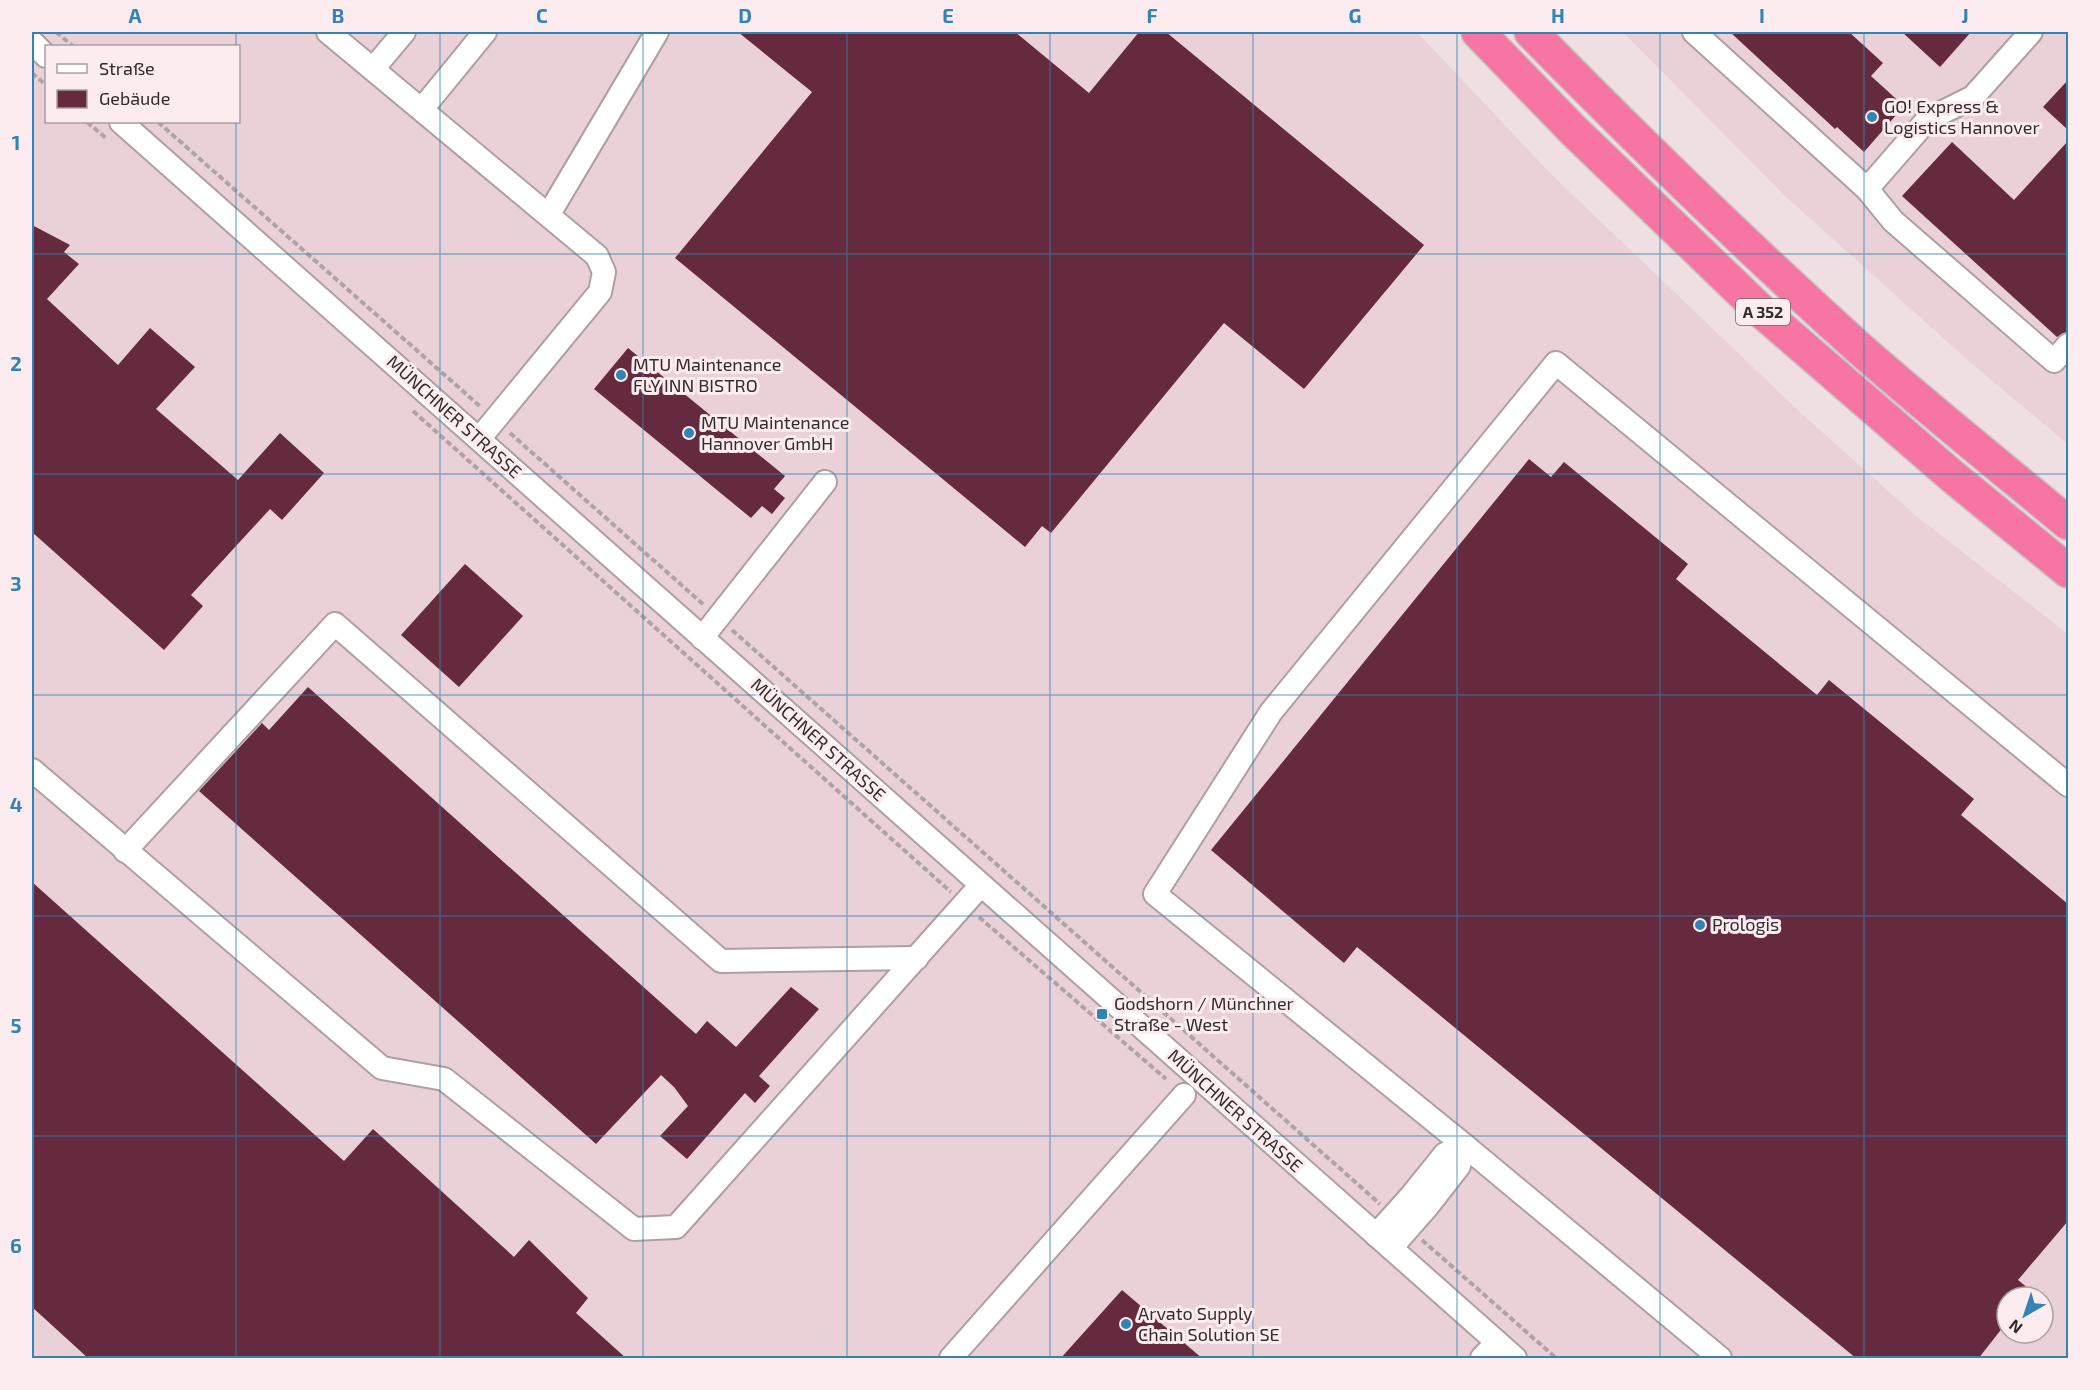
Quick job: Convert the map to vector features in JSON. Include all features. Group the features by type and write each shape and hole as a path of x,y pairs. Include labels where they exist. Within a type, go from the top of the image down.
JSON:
{"highway":[{"name":"A 352","path":"1478,32 1573,129 1760,310 1952,476 2068,571"},
{"name":"A 352","path":"1531,32 1602,105 1785,280 1965,439 2068,523"}],"street":[{"path":"328,32 549,214 597,256 604,272 600,291 479,439"},
{"path":"373,69 404,32"},
{"path":"422,109 485,32"},
{"path":"549,214 657,32"},
{"path":"1694,32 1867,189 1893,221 2054,361 2068,345"},
{"path":"1867,189 1927,120 1973,97 2031,32"},
{"path":"32,42 45,55"},
{"name":"MÜNCHNER STRASSE","path":"122,123 1383,1242 1489,1350 1515,1359"},
{"path":"1720,1359 1464,1145 1155,894 1270,712 1556,363 2068,785"},
{"path":"702,638 825,482"},
{"path":"125,851 335,624 720,961 917,958"},
{"path":"32,770 382,1068 444,1079 634,1229 676,1227 981,885"},
{"path":"951,1359 1184,1095"},
{"path":"1383,1242 1401,1222 1445,1154 1464,1145"}],"path":[{"path":"56,32 72,45"},
{"path":"32,72 45,84"},
{"path":"88,123 108,140"},
{"path":"159,123 1556,1359"},
{"path":"411,409 965,904 1184,1095"}],"shaded area":[{"path":"32,32 1417,32 1551,174 1802,414 1915,515 2068,634 2068,1358 39,1358 32,1352"},
{"path":"1623,32 2068,32 2068,444 1972,364 1784,195"}],"building":[{"path":"738,32 1015,32 1089,93 1139,32 1166,32 1424,245 1304,389 1224,323 1051,533 1042,526 1025,547 675,258 812,92"},
{"path":"1730,32 1849,32 1883,63 1871,76 1904,106 1864,152 1837,127 1835,129"},
{"path":"1902,32 1971,32 1940,67"},
{"path":"2068,80 2068,130 2043,107"},
{"path":"2068,141 2068,331 2057,337 1902,196 1952,142 2014,200"},
{"path":"32,225 70,245 64,252 79,264 47,299 118,365 150,328 195,367 156,409 238,480 280,433 324,473 282,520 270,509 191,595 203,606 164,650 32,532"},
{"name":"MTU Maintenance Hannover GmbH","path":"628,348 785,476 774,489 785,498 772,514 762,506 751,518 594,389"},
{"name":"Prologis","path":"1529,459 1551,477 1564,462 1688,564 1676,579 1817,695 1829,680 1974,799 1961,815 2068,904 2068,1221 2018,1280 2024,1285 1995,1285 1995,1337 1978,1359 1857,1359 1357,947 1344,963 1211,850"},
{"path":"465,564 523,616 459,687 401,635"},
{"path":"308,687 696,1034 707,1021 736,1047 791,987 819,1009 759,1076 770,1086 755,1103 745,1093 687,1159 660,1136 688,1106 674,1087 661,1075 596,1144 199,791 262,723 269,730"},
{"path":"32,882 344,1161 373,1129 514,1257 529,1240 588,1298 576,1313 627,1359 89,1359 32,1307"},
{"name":"Arvato Supply Chain Solution SE","path":"1122,1290 1203,1359 1060,1359"}],"place":[{"name":"GO! Express & Logistics Hannover","path":"1872,117"},
{"name":"MTU Maintenance FLY INN BISTRO","path":"621,375"},
{"name":"MTU Maintenance Hannover GmbH","path":"689,433"},
{"name":"Prologis","path":"1700,925"},
{"name":"Godshorn / Münchner Straße - West","path":"1102,1014"},
{"name":"Arvato Supply Chain Solution SE","path":"1126,1324"}]}
